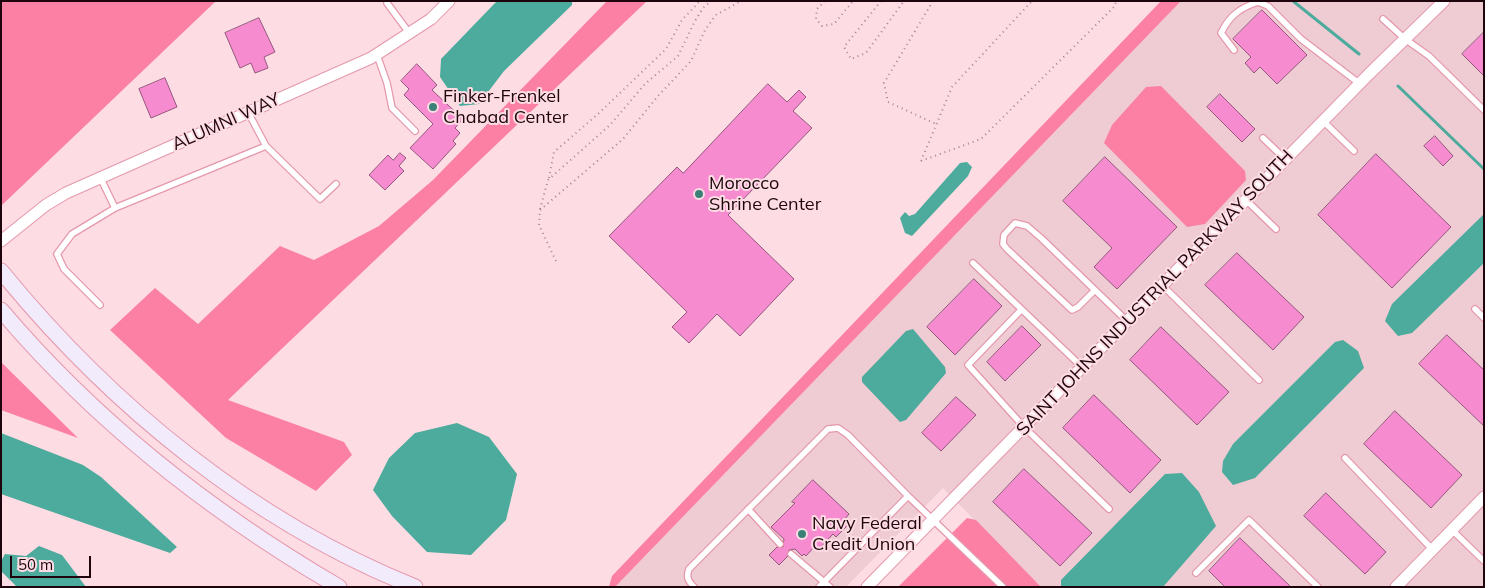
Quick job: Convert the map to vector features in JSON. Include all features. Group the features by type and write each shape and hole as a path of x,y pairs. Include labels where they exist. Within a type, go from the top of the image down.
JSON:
{"main road":[{"path":"1,271 62,342 182,451 296,528 347,556 415,587"},
{"path":"1,310 46,360 161,467 235,522 339,587"}],"street":[{"name":"ALUMNI WAY","path":"1,241 46,205 100,177 377,55 431,19 449,1"},
{"name":"SAINT JOHNS INDUSTRIAL PARKWAY SOUTH","path":"867,587 1323,121 1444,1"},
{"path":"1396,587 1484,497"}],"lane":[{"path":"1234,50 1221,33 1228,19 1242,8 1258,2 1268,6 1301,39 1360,84"},
{"path":"387,3 410,34"},
{"path":"1383,19 1404,39 1429,56 1484,110"},
{"path":"377,55 387,83 392,108 415,131"},
{"path":"248,112 266,146 320,198 336,184"},
{"path":"1323,121 1354,150"},
{"path":"1263,138 1285,160"},
{"path":"100,305 64,269 57,254 72,234 115,208 266,146"},
{"path":"100,177 115,208"},
{"path":"1246,200 1276,229"},
{"path":"1095,290 1078,307 1072,310 1007,249 1003,244 1004,235 1015,223 1028,226 1095,290 1127,321"},
{"path":"973,263 1082,367"},
{"path":"1162,285 1259,380"},
{"path":"1475,309 1484,318"},
{"path":"1021,310 968,365 1024,427 1110,509"},
{"path":"694,587 689,582 687,575 689,569 828,429 838,428 848,435 908,496 1003,587"},
{"path":"1345,458 1432,549"},
{"path":"819,587 908,496"},
{"path":"748,510 780,544"},
{"path":"1196,573 1248,520 1318,587"},
{"path":"1452,530 1484,561"},
{"path":"790,554 830,587"}],"path":[{"path":"556,261 539,225 540,210 554,152 598,114 666,48 682,20 700,1"},
{"path":"548,180 610,125 645,84 678,56 695,21 703,8 711,1"},
{"path":"540,210 623,139 658,96 691,61 705,30 716,15 741,1"},
{"path":"825,1 818,10 816,19 822,26 834,24 853,1"},
{"path":"881,1 844,47 851,59 866,53 904,1"},
{"path":"933,1 884,83 888,102 936,124"},
{"path":"1032,1 952,88 921,161 981,139 1115,6 1116,1"}],"shaded area":[{"path":"1,1 216,1 1,206"},
{"path":"497,1 572,1 572,5 504,71 479,104 460,106 440,77 441,59"},
{"path":"607,1 647,1 228,400 344,442 352,455 316,491 226,438 110,330 155,288 198,324 280,246 314,260 379,226 433,180"},
{"path":"1161,1 1181,1 615,587 609,587 612,576"},
{"path":"1181,1 1484,1 1484,587 1041,587 943,488 846,587 615,587"},
{"path":"1161,86 1245,171 1246,180 1205,224 1187,227 1104,143 1112,125 1146,87"},
{"path":"967,162 972,167 968,176 912,236 905,233 900,218 905,212 909,216 915,214 960,163"},
{"path":"1484,214 1484,263 1412,333 1398,336 1385,321 1392,304"},
{"path":"913,329 945,367 946,373 906,420 900,422 862,382 862,377 906,331"},
{"path":"1343,340 1358,351 1364,368 1255,478 1233,485 1222,472 1223,461 1233,444 1335,342"},
{"path":"1,362 78,438 1,410"},
{"path":"457,423 489,437 517,474 506,520 471,555 427,552 392,516 373,490 389,458 415,433"},
{"path":"1,433 83,465 101,477 177,547 170,553 1,494"},
{"path":"1182,473 1199,492 1216,526 1163,587 1061,587 1061,580 1165,474"},
{"path":"967,518 976,520 1041,587 898,587"},
{"path":"39,546 62,555 86,587 17,587 1,571 1,561 5,554 26,556"}],"building":[{"path":"1262,10 1307,55 1277,84 1260,67 1254,73 1245,63 1251,57 1233,39"},
{"path":"259,18 275,52 264,57 268,68 255,73 251,63 240,68 225,33"},
{"path":"1484,32 1484,76 1462,54"},
{"name":"Finker-Frenkel Chabad Center","path":"417,64 437,85 432,90 463,119 455,128 460,133 453,141 456,144 433,169 410,148 433,124 404,95 409,89 401,81"},
{"path":"165,78 177,107 151,118 139,89"},
{"name":"Morocco Shrine Center","path":"768,84 787,102 799,90 806,97 793,111 812,128 728,215 794,279 740,336 717,314 689,343 672,327 687,312 609,236 677,167 683,173"},
{"path":"1220,94 1255,129 1242,142 1207,107"},
{"path":"1435,136 1453,156 1443,166 1424,146"},
{"path":"400,153 406,158 399,166 404,171 385,190 369,175 388,155 393,160"},
{"path":"1376,154 1451,227 1392,288 1318,215"},
{"path":"1105,157 1177,227 1117,289 1094,267 1112,248 1063,201"},
{"path":"1237,253 1304,317 1273,350 1205,285"},
{"path":"974,279 1002,306 955,355 927,327"},
{"path":"1022,326 1041,345 1005,381 987,362"},
{"path":"1161,327 1229,392 1197,425 1130,360"},
{"path":"1447,335 1484,370 1484,426 1419,364"},
{"path":"1094,395 1161,460 1130,493 1063,428"},
{"path":"956,397 976,415 941,451 922,433"},
{"path":"1395,411 1462,475 1431,508 1364,444"},
{"path":"1024,469 1092,533 1060,566 993,502"},
{"path":"813,480 849,514 845,519 850,523 836,537 833,534 817,551 814,547 806,556 804,554 802,556 795,549 789,550 787,557 779,565 769,555 777,547 783,547 784,539 771,527 795,503 792,502"},
{"path":"1326,493 1386,552 1365,574 1304,516"},
{"path":"1240,538 1291,587 1225,587 1209,571"}],"waterway":[{"path":"1293,1 1359,54"},
{"path":"1398,86 1484,169"}],"place":[{"name":"Finker-Frenkel Chabad Center","path":"433,107"},
{"name":"Morocco Shrine Center","path":"699,194"},
{"name":"Navy Federal Credit Union","path":"802,534"}]}
